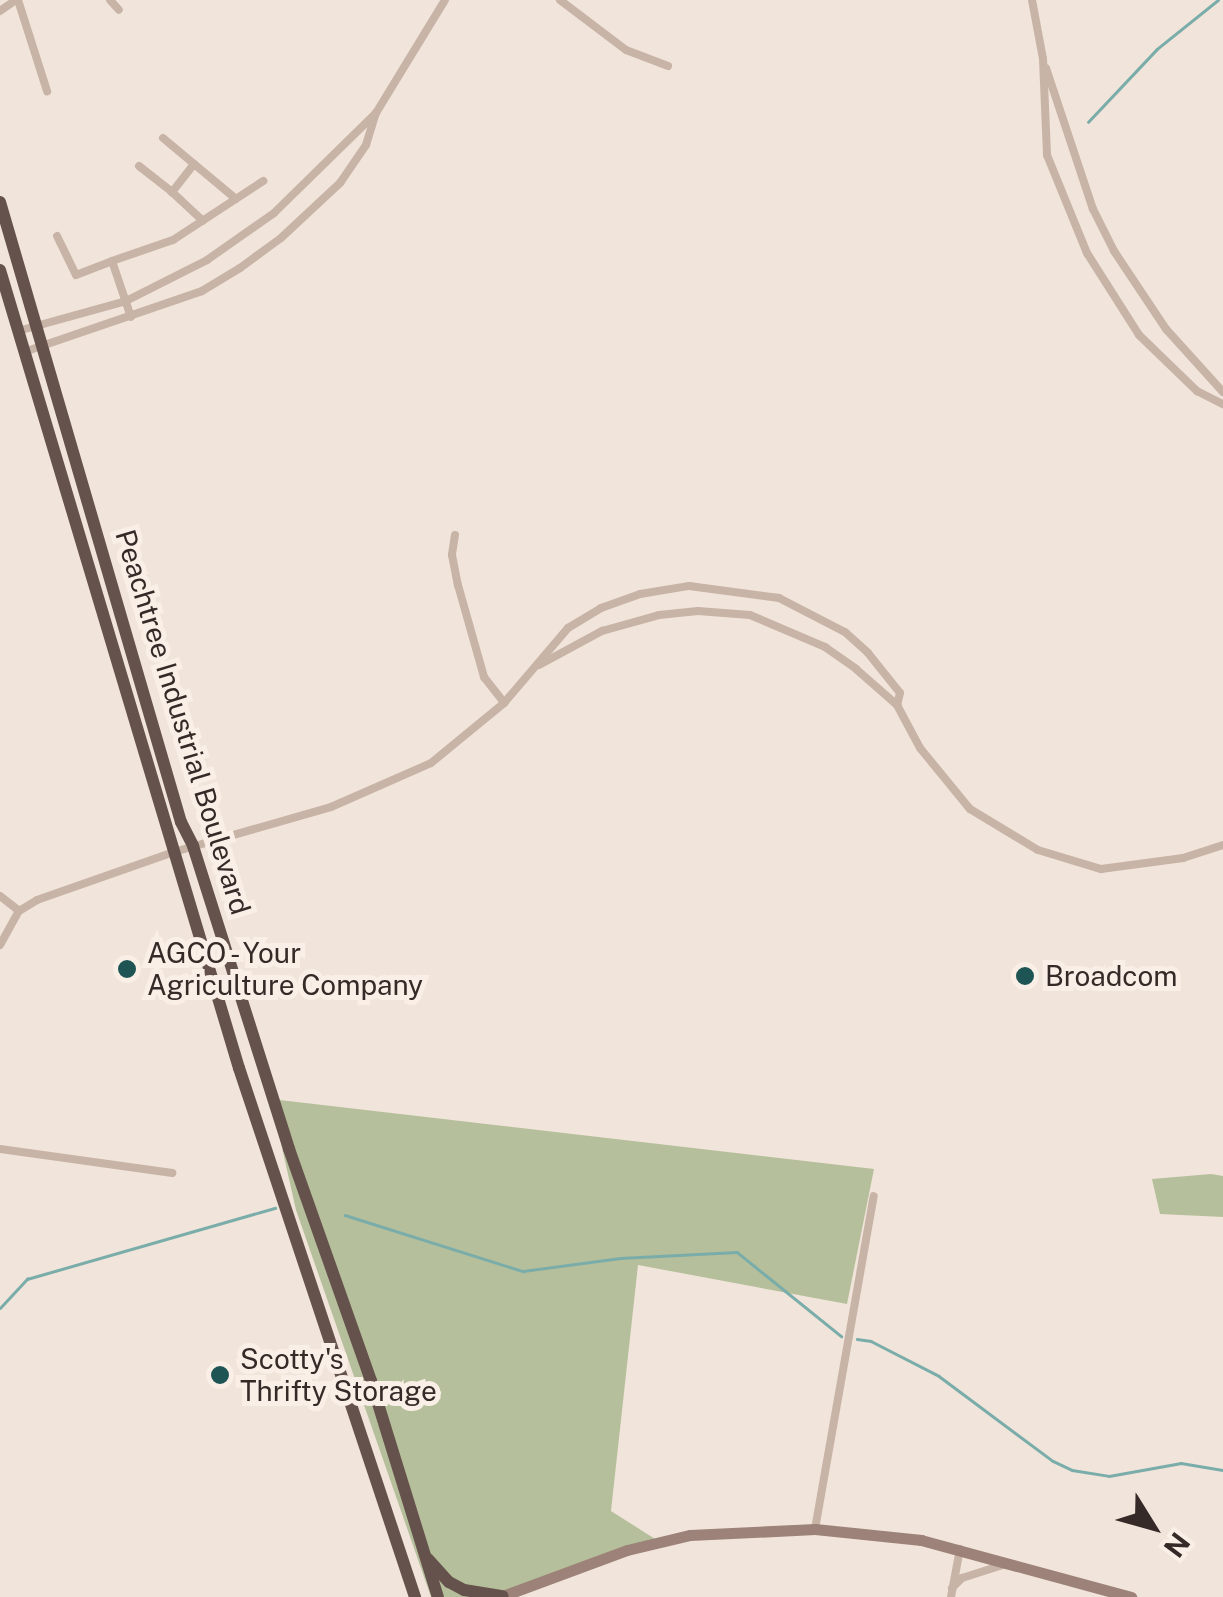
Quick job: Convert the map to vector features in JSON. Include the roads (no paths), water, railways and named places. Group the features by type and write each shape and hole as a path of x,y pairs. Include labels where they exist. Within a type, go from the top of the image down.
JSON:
{"highway":[{"name":"Peachtree Industrial Boulevard","path":"0,202 181,822 193,846 438,1597"},
{"name":"Peachtree Industrial Boulevard","path":"0,270 239,1068 415,1597"},
{"path":"399,1549 399,1572 407,1597"},
{"path":"426,1557 448,1582 464,1590 502,1597"}],"main road":[{"path":"502,1597 636,1547 690,1535 814,1529 921,1540 1131,1597"}],"street":[{"path":"0,11 17,0"},
{"path":"17,0 47,91"},
{"path":"110,0 119,10"},
{"path":"18,331 126,302 207,260 274,213 376,113 446,0"},
{"path":"560,0 626,50 668,66"},
{"path":"1032,0 1043,60 1047,155 1086,252 1139,334 1196,391 1223,404"},
{"path":"1043,60 1093,210 1114,250 1166,329 1223,392"},
{"path":"24,352 202,290 281,238 340,182 366,145 376,113"},
{"path":"163,138 236,199"},
{"path":"172,192 194,164"},
{"path":"139,166 202,220"},
{"path":"57,236 76,275 172,240 264,181"},
{"path":"112,261 131,317"},
{"path":"454,535 452,555 458,585 484,677 504,703"},
{"path":"539,665 542,654 568,628 601,608 656,591 690,586 732,588 779,598 844,632 893,682 900,693 897,706"},
{"path":"0,945 18,911 38,900 174,852 330,807 431,763 504,703 539,665 602,631 659,615 698,611 750,615 824,647 897,706 920,748 970,809 1038,850 1101,868 1183,858 1223,845"},
{"path":"0,896 18,911"},
{"path":"0,1149 172,1173"},
{"path":"814,1529 874,1196"},
{"path":"952,1593 960,1549"},
{"path":"952,1593 962,1578 1007,1564"}],"waterway":[{"path":"1088,122 1157,49 1218,0"},
{"path":"0,1308 27,1279 275,1208"},
{"path":"345,1215 523,1271 620,1258 737,1252 841,1336"},
{"path":"857,1339 871,1341 939,1376 1053,1461 1072,1470 1109,1476 1181,1463 1223,1470"}],"place":[{"name":"AGCO - Your Agriculture Company","path":"127,969"},
{"name":"Broadcom","path":"1025,976"},
{"name":"Scotty's Thrifty Storage","path":"220,1375"}]}
